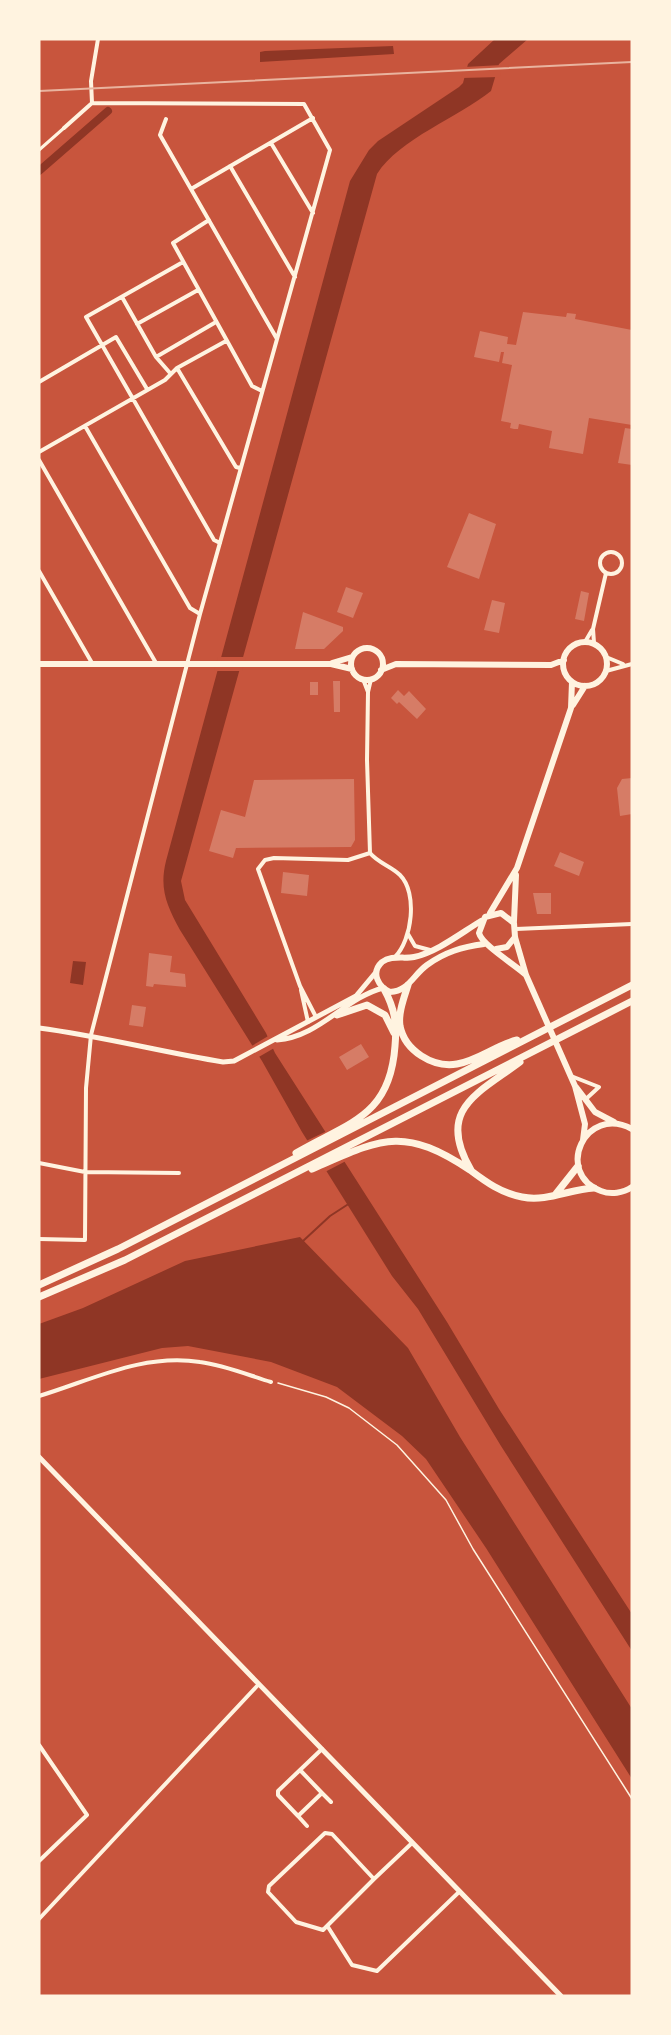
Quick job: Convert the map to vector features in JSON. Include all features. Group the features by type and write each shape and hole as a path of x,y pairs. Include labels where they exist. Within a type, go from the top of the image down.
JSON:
{"highway":[{"path":"39,1285 118,1249 337,1134 632,985"},
{"path":"408,986 400,1012 400,1026 412,1048 430,1060 457,1064 508,1042 529,1037"},
{"path":"337,1134 370,1110 390,1083 395,1042 395,1012 384,989"},
{"path":"39,1297 125,1260 314,1166 632,1001"},
{"path":"337,1015 361,1005 378,1010 390,1022 395,1042"},
{"path":"472,1172 458,1144 459,1120 466,1106 476,1092 533,1052"},
{"path":"346,1150 371,1143 410,1141 442,1152 491,1186 509,1194 534,1199 594,1188"},
{"path":"555,1195 578,1166"}],"main road":[{"path":"565,672 564,660 571,648 585,642 602,649 606,657 606,671 598,682 585,686 572,682"},
{"path":"352,669 352,657 356,651 367,648 374,649 381,657 396,664"},
{"path":"331,664 352,657"},
{"path":"381,657 381,670"},
{"path":"39,664 331,664 352,669 363,679 371,679 381,670 396,664 551,665 564,660"},
{"path":"551,665 565,672 572,682 571,708"},
{"path":"526,975 484,944 461,947 438,958 419,971 408,986 397,992 384,989 376,972 382,963 395,958 415,957 482,921 489,914 517,868 571,708 585,686"},
{"path":"517,868 515,937 526,975 575,1086 585,1124 578,1166 594,1188 617,1193 632,1186"},
{"path":"489,914 501,913 515,926"},
{"path":"482,921 479,933 484,944"},
{"path":"495,950 507,947 515,937"},
{"path":"575,1086 602,1118 632,1129"},
{"path":"583,1140 597,1127 617,1124"}],"street":[{"path":"93,103 91,81 98,39"},
{"path":"39,1239 85,1240 86,1088 91,1035 200,614 314,214 330,150 304,105 292,102 115,105 93,103"},
{"path":"39,150 93,103"},
{"path":"192,189 313,118"},
{"path":"166,119 160,135 278,340"},
{"path":"271,143 314,214"},
{"path":"230,166 296,277"},
{"path":"208,220 173,243 252,386 262,391"},
{"path":"183,262 86,317 214,540 220,543"},
{"path":"137,324 198,290"},
{"path":"122,297 156,357 170,373"},
{"path":"156,357 216,322"},
{"path":"39,382 116,337 147,389"},
{"path":"39,452 165,380 177,368 226,340"},
{"path":"177,368 236,467 240,468"},
{"path":"85,426 190,608 200,614"},
{"path":"39,460 156,663"},
{"path":"608,552 617,554 621,559 620,569 615,574 606,573 600,567 601,558 608,552"},
{"path":"39,571 92,664"},
{"path":"594,644 593,629 606,573"},
{"path":"585,642 593,629"},
{"path":"606,657 624,664 632,664"},
{"path":"606,671 624,664"},
{"path":"363,679 368,692"},
{"path":"370,853 368,692 371,679"},
{"path":"370,853 400,875 407,884 410,895 408,933 402,949 395,958"},
{"path":"316,1017 300,986 257,874 260,864 274,858 348,860 370,853"},
{"path":"515,926 632,924"},
{"path":"408,933 415,946 430,950"},
{"path":"39,1028 91,1035 148,1049 223,1062 251,1054 356,996 376,972"},
{"path":"300,986 308,1022"},
{"path":"276,1040 303,1033 337,1015 372,991 384,989"},
{"path":"570,1076 599,1087 587,1098"},
{"path":"39,1163 85,1172 179,1173"},
{"path":"39,1396 141,1363 172,1361 200,1362 271,1382"},
{"path":"39,1457 561,1996"},
{"path":"39,1919 258,1685"},
{"path":"39,1745 87,1815 39,1861"},
{"path":"307,1826 278,1795 278,1791 322,1749"},
{"path":"300,1770 331,1802"},
{"path":"298,1816 322,1793"},
{"path":"374,1879 332,1834 325,1833 268,1889 268,1892 296,1922 323,1930 412,1843"},
{"path":"328,1927 352,1965 378,1971 459,1892"}],"path":[{"path":"271,1382 301,1388 349,1408 397,1445 446,1500 473,1549 632,1800"}],"shaded area":[{"path":"495,39 528,39 499,64 491,91 414,139 387,161 377,174 181,881 185,900 266,1033 275,1053 447,1322 499,1409 632,1614 632,1651 501,1446 418,1309 392,1276 302,1132 262,1061 180,930 168,905 163,880 166,861 350,181 369,150 378,141 459,87 463,83 468,64"},
{"path":"393,46 394,54 260,62 260,52 265,51"},
{"path":"73,961 86,962 83,985 70,983"},
{"path":"300,1237 408,1348 460,1437 632,1709 632,1779 486,1548 426,1459 402,1436 337,1387 271,1362 188,1346 162,1348 39,1379 39,1324 83,1308 185,1261"}],"pier":[{"path":"502,65 500,77 461,78 464,67"},
{"path":"218,657 246,657 242,671 214,671"},
{"path":"270,1035 276,1047 257,1058 250,1047"},
{"path":"327,1131 346,1161 323,1173 304,1142"}],"building":[{"path":"523,312 566,317 567,313 576,314 575,319 632,330 632,425 589,418 583,454 549,448 552,431 519,424 518,429 514,429 510,428 511,423 501,421 512,365 502,363 504,352 501,352 499,362 474,357 480,331 508,337 507,344 516,345"},
{"path":"625,428 632,429 632,465 618,463"},
{"path":"469,513 496,524 479,579 447,567"},
{"path":"346,587 363,593 353,618 337,612"},
{"path":"581,591 589,593 584,621 575,619"},
{"path":"492,600 505,603 499,633 484,630"},
{"path":"303,612 343,627 343,631 324,649 295,649"},
{"path":"333,681 340,681 340,712 334,712"},
{"path":"310,682 318,682 318,695 310,695"},
{"path":"398,690 404,696 409,691 426,709 417,719 399,702 397,704 391,698"},
{"path":"632,778 632,814 620,816 617,788 622,779"},
{"path":"354,779 355,840 351,847 236,848 233,858 209,851 221,810 245,817 254,780"},
{"path":"560,852 584,862 579,876 554,866"},
{"path":"283,872 309,875 307,896 281,893"},
{"path":"533,893 551,893 551,914 537,914"},
{"path":"149,953 172,956 170,972 185,974 186,987 154,984 153,987 146,986"},
{"path":"132,1005 146,1007 143,1027 129,1025"},
{"path":"361,1044 369,1057 347,1070 339,1057"}],"waterway":[{"path":"39,171 108,111"},
{"path":"303,1241 330,1216 350,1203"}],"railway":[{"path":"39,91 632,62"}]}
